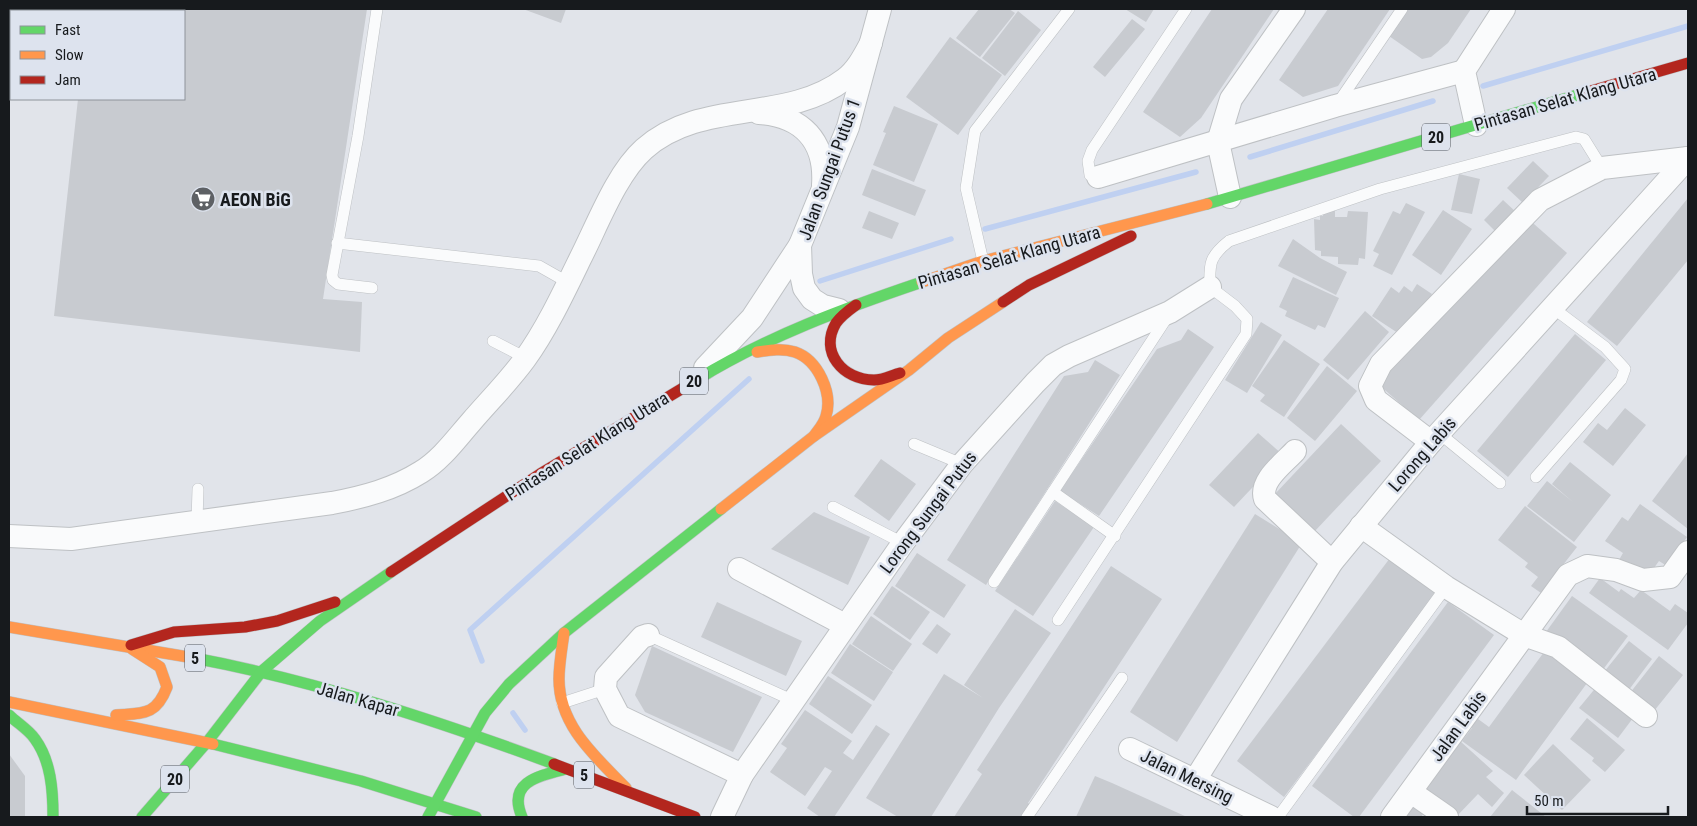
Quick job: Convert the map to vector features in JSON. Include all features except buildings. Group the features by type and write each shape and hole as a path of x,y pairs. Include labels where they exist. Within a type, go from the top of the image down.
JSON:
{"highway":[{"name":"Pintasan Selat Klang Utara","path":"142,817 208,741 262,671 320,621 354,596 540,474 734,357 847,308 983,261 1183,211 1688,62"},
{"name":"Pintasan Selat Klang Utara","path":"428,817 485,712 509,684 564,633 814,436 909,370 948,338 1029,285 1183,211"},
{"path":"847,308 836,324 831,340 832,357 842,371 861,379 876,380 909,370"},
{"path":"734,357 775,348 793,350 808,357 820,374 828,393 826,417 814,436"},
{"path":"128,646 174,632 244,627 277,621 354,596"},
{"name":"Jalan Kapar","path":"9,627 128,646 262,671 473,734 695,817"},
{"path":"564,633 559,680 561,703 568,721 580,740 631,793"},
{"path":"82,715 132,716 150,712 162,700 167,687 160,667 128,646"},
{"path":"9,702 208,741 436,803 476,817"},
{"path":"9,715 35,739 47,766 53,788 53,817"},
{"path":"522,817 518,811 517,798 524,783 537,776 566,769"}],"street":[{"name":"Jalan Sungai Putus 1","path":"847,308 824,306 812,299 804,288 801,274 800,245 822,196 848,128 880,9"},
{"path":"1230,197 1218,142 1231,99 1294,9"},
{"path":"1098,177 1335,106 1464,71 1504,9"},
{"path":"9,536 71,538 332,503 369,496 398,485 423,472 445,452 526,358 568,283 617,185 644,149 671,131 697,120 733,112 772,107 800,100 824,90 845,79 860,64 871,43"},
{"path":"1464,71 1476,125"},
{"path":"733,112 770,114 788,119 805,129 816,141 822,161 822,196"},
{"path":"1435,437 1376,400 1370,386 1381,364 1540,200 1602,168 1688,158"},
{"name":"Lorong Labis","path":"1195,780 1332,562 1435,437 1688,158"},
{"path":"690,383 752,318 800,245"},
{"name":"Lorong Sungai Putus","path":"722,817 742,775 903,543 962,464 1053,365 1069,356 1170,312 1210,287"},
{"path":"1295,451 1265,483 1262,492 1265,499 1332,562"},
{"path":"1361,526 1446,587 1524,635 1558,647 1646,716"},
{"name":"Jalan Labis","path":"1392,817 1568,575 1586,566 1616,570 1643,580 1670,577 1688,552"},
{"path":"739,569 845,625"},
{"path":"648,635 642,637 606,677 605,689 619,716 742,775"},
{"name":"Jalan Mersing","path":"1130,749 1271,817"},
{"path":"1411,792 1447,817"}],"lane":[{"path":"372,288 338,284 333,280 358,136 377,9"},
{"path":"983,261 966,188 975,131 1069,9"},
{"path":"1098,177 1090,175 1088,169 1092,150 1186,9"},
{"path":"1335,106 1402,9"},
{"path":"1058,620 1246,334 1247,319 1235,306 1210,287 1209,269 1214,253 1229,241 1380,189 1576,137 1584,139 1602,168"},
{"path":"338,243 539,266 568,283"},
{"path":"1536,477 1621,380 1625,369 1605,347 1553,308"},
{"path":"994,582 1170,312"},
{"path":"493,341 526,358"},
{"path":"1435,437 1500,483"},
{"path":"914,444 962,464"},
{"path":"197,521 198,489"},
{"path":"1053,492 1115,536"},
{"path":"833,508 903,543"},
{"path":"1278,817 1446,587"},
{"path":"648,635 794,701"},
{"path":"1027,817 1122,678"},
{"path":"561,703 605,689"}],"waterway":[{"path":"1483,86 1688,26"},
{"path":"1250,157 1433,101"},
{"path":"985,229 1196,172"},
{"path":"820,281 951,239"},
{"path":"482,661 470,630 749,379"},
{"path":"513,713 525,730"}],"traffic: fast":[{"path":"1207,204 1584,93"},
{"path":"698,379 779,336 864,302 922,282"},
{"path":"428,817 485,713 509,684 564,633 721,509"},
{"path":"142,817 208,741 262,671 320,621 391,572"},
{"path":"194,658 240,667 331,690 422,718 554,764"},
{"path":"9,715 32,735 45,757 52,786 53,817"},
{"path":"213,744 361,781 476,817"},
{"path":"522,817 518,805 522,788 536,778 566,769"}],"traffic: slow":[{"path":"922,282 983,261 1207,204"},
{"path":"721,509 814,436 909,370 948,338 1003,302"},
{"path":"757,352 772,350 795,352 811,362 817,370 825,388 828,407 824,422 814,436"},
{"path":"9,627 194,658"},
{"path":"564,633 559,679 565,712 581,739 626,788"},
{"path":"116,715 148,711 158,703 167,687 160,667 132,649"},
{"path":"9,702 213,744"}],"traffic: jam":[{"path":"1584,93 1688,63"},
{"path":"1003,302 1029,285 1131,236"},
{"path":"856,305 838,320 831,334 832,354 837,362 844,370 863,379 877,380 900,373"},
{"path":"391,572 540,474 698,379"},
{"path":"131,645 174,632 245,627 277,621 335,602"},
{"path":"554,764 695,817"}],"place":[{"name":"AEON BiG","path":"203,199"}]}
